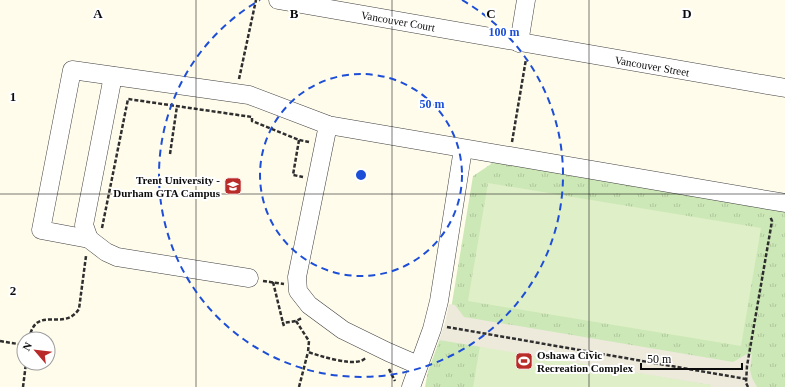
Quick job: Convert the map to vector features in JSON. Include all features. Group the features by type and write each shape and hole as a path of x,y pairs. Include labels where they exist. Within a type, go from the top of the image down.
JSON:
{"street":[{"name":"Vancouver Court","path":"278,0 524,44"},
{"path":"524,44 526,0"},
{"name":"Vancouver Street","path":"524,44 785,88"},
{"path":"92,241 41,230 72,70 249,95 328,125 785,203"},
{"path":"113,76 84,225 92,241 106,252 117,257 249,278"},
{"path":"328,125 297,277 298,291 309,305 343,330 418,365"},
{"path":"403,384 418,365 432,329 439,301 463,149"}],"path":[{"path":"236,93 256,0"},
{"path":"511,146 524,44"},
{"path":"31,331 34,325 41,320 69,318 79,309 92,241 128,99 252,117 252,121 299,140 311,142"},
{"path":"170,154 177,106"},
{"path":"299,140 293,175 304,177 302,184"},
{"path":"748,387 746,383 747,366 772,221 769,213 763,206 764,200"},
{"path":"249,278 286,284 285,280"},
{"path":"273,282 283,324 296,321 302,317 307,321"},
{"path":"296,321 309,341 308,352 299,387"},
{"path":"442,327 746,379"},
{"path":"0,340 16,343"},
{"path":"308,352 330,359 352,362 360,361 368,356 362,355"},
{"path":"386,364 403,384"},
{"path":"23,387 25,371"}],"green space":[{"name":"Oshawa Civic Recreation Complex","path":"492,161 785,211 785,387 425,387 428,371 451,309 473,176 491,164"},
{"path":"488,183 761,228 741,346 468,301"},
{"name":"Oshawa Civic Recreation Complex","path":"480,346 711,385 711,387 473,387"}],"shaded area":[{"path":"449,304 455,305 464,317 733,362 747,354 752,354 750,370 757,387 711,387 711,385 439,340 445,323"}],"place":[{"name":"Trent University - Durham GTA Campus","path":"233,186"},
{"name":"Oshawa Civic Recreation Complex","path":"524,361"}]}
